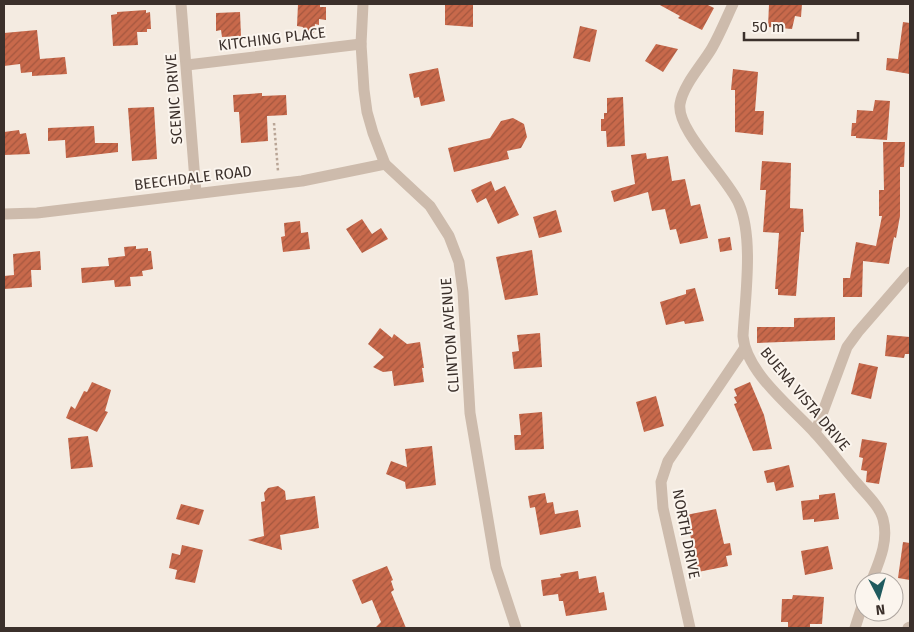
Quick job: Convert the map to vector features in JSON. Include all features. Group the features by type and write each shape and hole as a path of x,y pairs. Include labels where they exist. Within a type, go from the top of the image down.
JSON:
{"street":[{"name":"SCENIC DRIVE","path":"181,4 196,193"},
{"name":"CLINTON AVENUE","path":"363,4 361,44 367,112 386,164 430,206 449,236 459,262 473,433 496,567 516,628"},
{"name":"BUENA VISTA DRIVE","path":"733,4 712,48 683,95 680,105 682,120 688,132 734,193 745,220 747,238 744,349 755,368 816,433 874,504 883,519 884,538 882,553 875,572"},
{"name":"KITCHING PLACE","path":"187,65 361,44"},
{"name":"BEECHDALE ROAD","path":"4,214 37,213 302,181 386,164"},
{"path":"816,433 848,347 858,332 910,272"},
{"name":"NORTH DRIVE","path":"690,628 663,508 661,482 668,462 744,349"}],"path":[{"path":"274,123 278,172"}],"building":[{"path":"298,4 320,4 320,7 326,7 326,20 319,19 319,25 315,24 314,33 302,33 303,27 297,26"},
{"path":"445,4 473,4 473,27 445,25"},
{"path":"658,4 706,4 714,8 702,30 678,18 680,16"},
{"path":"769,4 802,4 801,17 795,16 792,29 768,27"},
{"path":"146,10 146,13 150,12 151,29 147,29 147,32 137,32 138,45 113,46 111,15 117,14 117,12"},
{"path":"240,12 241,36 222,37 221,30 216,31 216,13"},
{"path":"903,22 910,23 910,74 886,70 887,58 898,59"},
{"path":"580,26 597,30 590,62 573,58"},
{"path":"37,30 40,59 65,57 67,74 32,76 32,72 21,73 20,64 4,66 4,33"},
{"path":"656,44 678,49 663,72 645,61"},
{"path":"438,68 445,101 421,106 419,97 414,98 409,74"},
{"path":"733,69 758,72 755,111 764,111 763,135 735,132 735,90 731,90"},
{"path":"262,93 262,96 286,95 287,115 267,116 268,141 241,143 239,112 234,112 233,95"},
{"path":"623,97 625,146 607,147 606,131 601,131 601,119 604,119 604,113 607,113 607,98"},
{"path":"875,100 890,101 887,140 851,136 852,123 856,123 857,110 873,111"},
{"path":"154,107 157,159 132,161 128,108"},
{"path":"513,118 524,124 527,137 521,148 507,151 509,159 454,172 448,148 490,138 501,121"},
{"path":"94,126 95,143 118,143 118,152 66,158 65,140 48,141 48,128"},
{"path":"19,130 20,134 26,133 30,154 4,155 4,132"},
{"path":"883,142 905,142 904,167 900,167 900,216 896,238 894,237 889,264 863,261 862,297 843,297 843,278 850,278 856,242 876,246 882,216 879,216 879,190 884,190"},
{"path":"646,153 647,159 668,156 672,181 685,179 691,206 700,204 708,238 680,244 676,229 670,230 665,209 652,211 648,192 614,202 611,191 635,184 631,155"},
{"path":"762,161 791,163 790,208 803,209 804,232 801,232 796,296 778,295 778,289 775,289 779,233 763,232 766,190 760,190"},
{"path":"491,181 495,191 505,186 519,215 498,224 486,198 477,203 471,190"},
{"path":"556,210 562,232 539,238 533,217"},
{"path":"362,219 372,234 381,228 388,239 362,253 346,229"},
{"path":"300,221 301,233 308,232 310,249 283,252 281,237 285,236 284,223"},
{"path":"730,237 732,250 720,252 718,239"},
{"path":"136,246 136,249 148,248 148,251 151,251 153,269 142,271 143,276 130,277 131,286 115,287 114,280 82,283 81,268 109,266 108,258 125,256 124,247"},
{"path":"532,250 538,295 505,300 496,257"},
{"path":"40,251 41,270 31,270 32,287 4,289 4,276 14,275 13,254"},
{"path":"695,288 704,321 685,324 684,321 666,325 660,302 686,294 686,290"},
{"path":"835,317 835,340 757,343 757,327 794,327 794,318"},
{"path":"380,328 392,338 394,334 407,344 420,342 424,382 394,386 392,371 383,372 373,367 384,357 368,344"},
{"path":"540,333 542,367 514,369 512,352 519,351 517,335"},
{"path":"887,335 910,337 910,354 905,354 904,358 885,356"},
{"path":"859,363 878,367 871,399 851,394"},
{"path":"92,382 111,390 105,411 108,412 97,432 66,418 71,406 75,409 84,391 87,392"},
{"path":"750,382 764,415 772,449 753,451 734,404 737,403 734,397 737,396 734,389"},
{"path":"656,396 664,426 644,432 636,402"},
{"path":"542,412 544,449 515,450 514,435 521,435 519,414"},
{"path":"88,436 93,467 71,469 68,438"},
{"path":"862,439 887,443 879,484 866,482 867,471 861,470 863,458 859,457"},
{"path":"432,446 436,485 406,489 405,482 386,474 391,461 407,467 405,449"},
{"path":"789,465 794,487 776,491 774,482 767,483 764,471"},
{"path":"278,486 285,491 286,500 315,496 319,528 280,535 282,550 248,540 264,536 261,502 265,501 264,493 268,488"},
{"path":"545,493 547,503 553,502 555,514 578,510 581,527 540,535 535,507 530,508 528,496"},
{"path":"835,493 839,519 814,522 814,519 803,520 801,501 819,499 819,495"},
{"path":"181,504 204,510 199,525 176,519"},
{"path":"716,509 724,544 730,543 732,555 726,556 728,566 698,572 686,515"},
{"path":"903,542 910,543 910,580 904,579 904,572 899,572"},
{"path":"182,545 203,550 195,583 175,579 177,570 169,568 172,553 180,555"},
{"path":"828,546 833,569 805,575 801,551"},
{"path":"387,566 393,580 391,581 394,590 391,592 406,628 375,628 381,622 372,600 362,604 352,580"},
{"path":"578,571 579,579 596,576 599,593 604,592 607,610 566,616 563,601 559,601 558,594 543,596 541,580 561,577 560,574"},
{"path":"793,595 824,597 822,624 810,624 810,628 788,628 788,622 781,622 782,599 792,599"}]}
